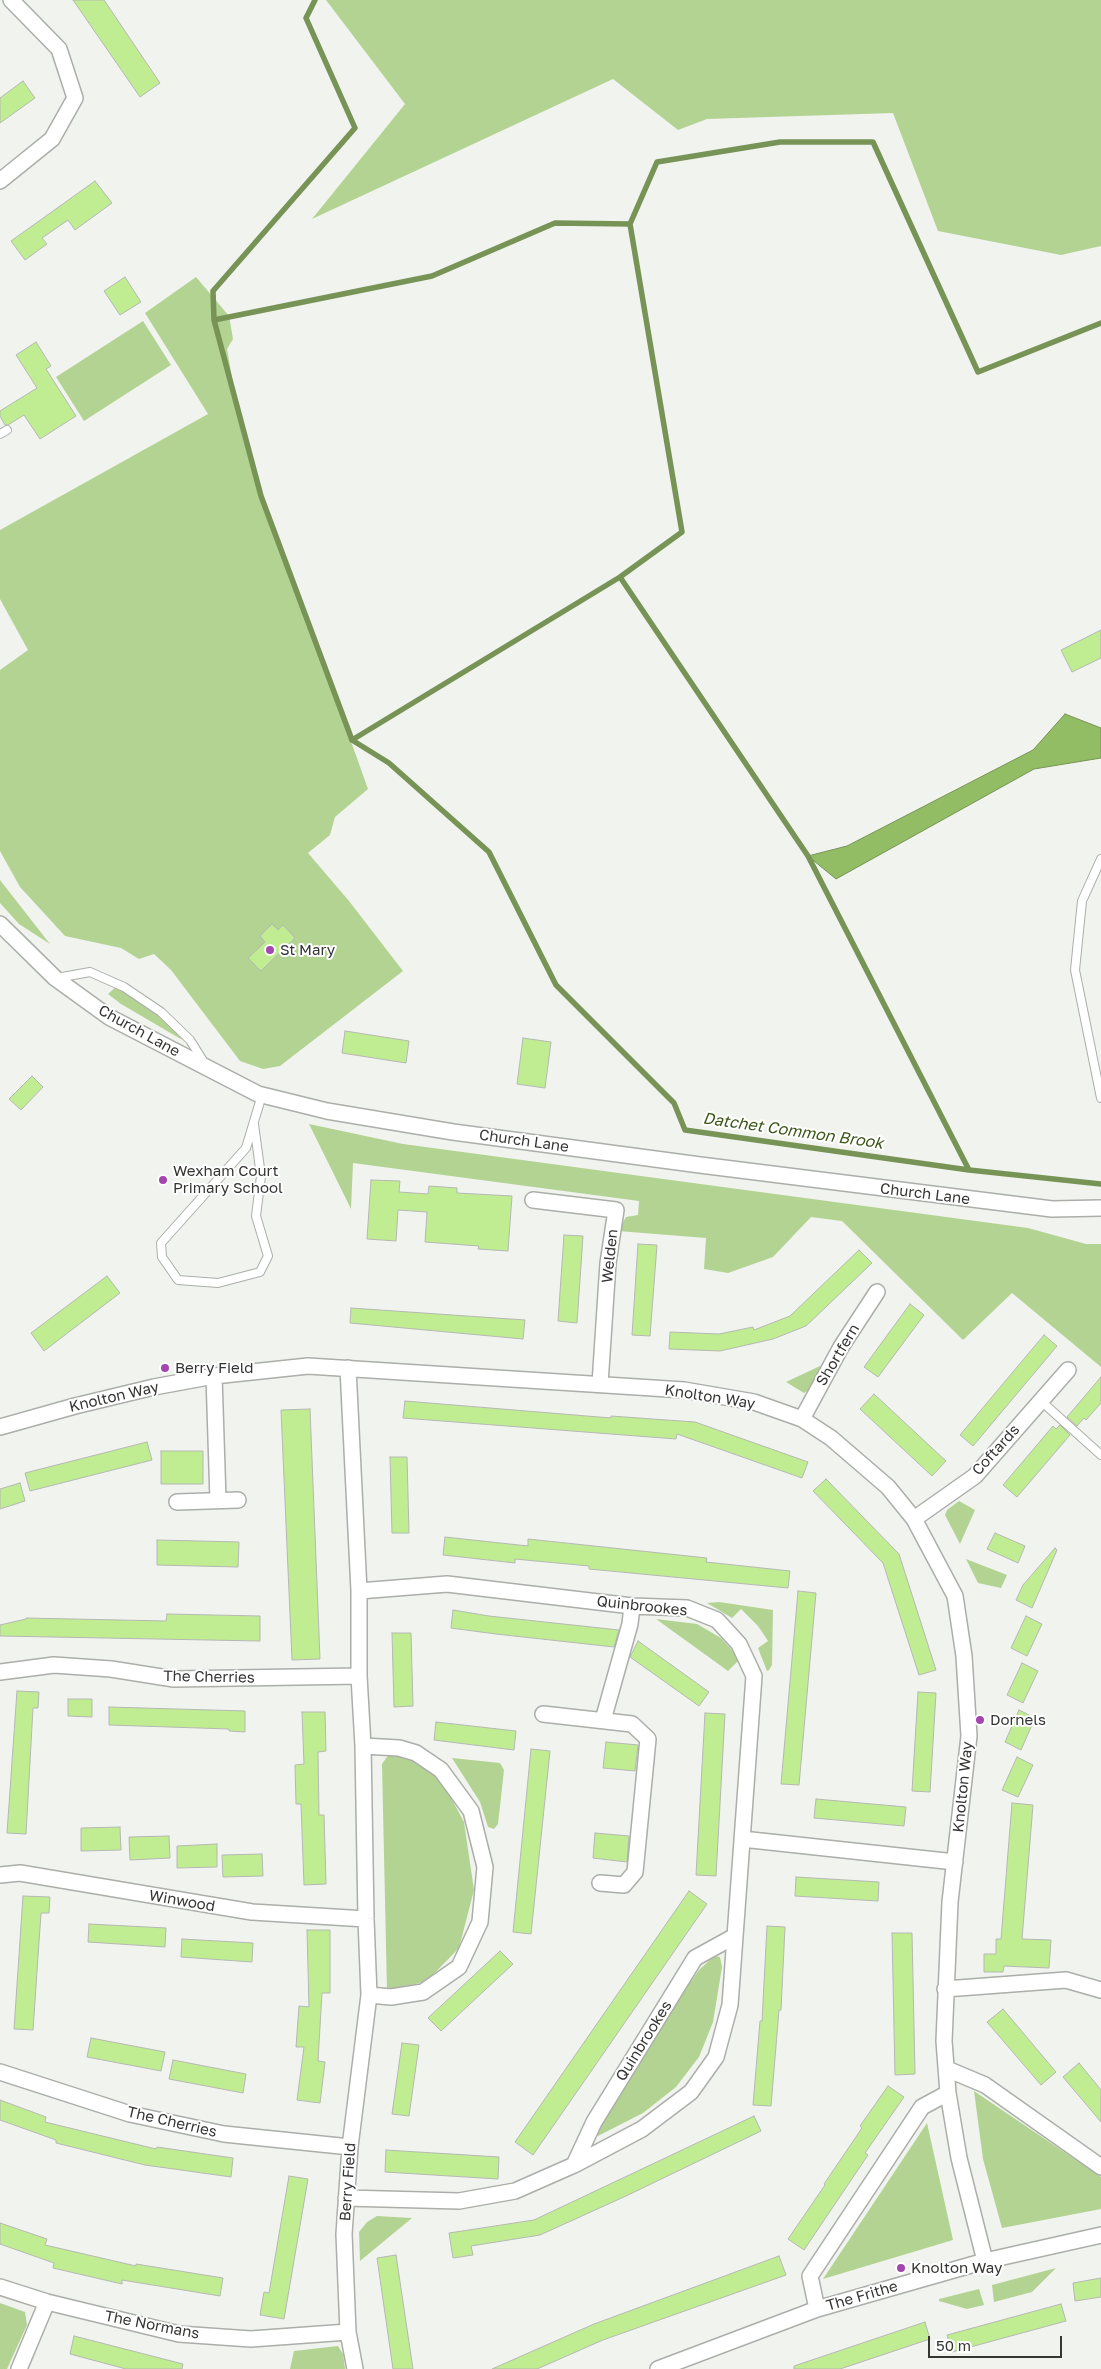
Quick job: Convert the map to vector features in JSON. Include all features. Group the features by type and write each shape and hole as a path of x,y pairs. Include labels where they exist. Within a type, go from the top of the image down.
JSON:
{"street":[{"path":"0,182 52,139 75,98 59,49 11,0"},
{"name":"Church Lane","path":"0,924 56,978 109,1017 262,1095 327,1111 453,1132 1052,1209 1101,1208"},
{"name":"Welden","path":"533,1200 616,1210 608,1263 600,1384"},
{"name":"Shortfern","path":"802,1419 841,1347 877,1292"},
{"name":"Knolton Way","path":"0,1427 154,1387 214,1376 308,1366 684,1390 754,1402 802,1419 831,1438 888,1487 914,1520 932,1549 955,1596 964,1656 969,1736 955,1862 945,1989 944,2042 948,2094 959,2158 985,2261"},
{"name":"Berry Field","path":"348,1368 359,1591 359,1676 363,1746 369,1995 350,2147 344,2234 348,2332 355,2369"},
{"name":"Coftards","path":"914,1520 975,1476 1068,1370"},
{"path":"214,1376 218,1500"},
{"path":"177,1502 238,1500"},
{"name":"Quinbrookes","path":"346,2198 459,2201 515,2191 574,2165 642,2130 691,2092 716,2057 730,2005 754,1676 739,1644 717,1620 687,1608 632,1606 447,1584 359,1591"},
{"path":"603,1720 630,1624 632,1606"},
{"name":"The Cherries","path":"0,1672 54,1665 111,1670 174,1679 359,1676"},
{"path":"543,1714 632,1724 648,1739 635,1872 624,1885 600,1883"},
{"path":"363,1746 399,1748 416,1753 441,1770 471,1810 485,1866 480,1922 459,1968 424,1992 391,1997 369,1995"},
{"path":"742,1839 955,1862"},
{"name":"Winwood","path":"0,1875 20,1873 252,1912 366,1919"},
{"name":"Quinbrookes","path":"574,2165 594,2122 695,1958 735,1936"},
{"path":"945,1989 1066,1980 1101,1990"},
{"path":"947,2069 985,2085 1101,2167"},
{"name":"The Cherries","path":"0,2072 130,2114 224,2134 350,2147"},
{"path":"817,2309 810,2276 922,2107 948,2094"},
{"name":"The Frithe","path":"658,2369 817,2309 985,2261 1101,2235"},
{"name":"The Normans","path":"0,2287 47,2302 179,2334 251,2339 348,2332"},
{"path":"19,2369 47,2302"}],"lane":[{"path":"1101,860 1082,901 1075,970 1101,1098"},
{"path":"56,978 90,972 124,987 160,1012 190,1040 208,1069"},
{"path":"254,1124 262,1176 256,1216 268,1256 260,1272 218,1282 178,1280 162,1257 161,1243 246,1148 262,1095"},
{"path":"1041,1401 1101,1455"}],"shaded area":[{"path":"326,0 1101,0 1101,246 1061,255 938,231 893,113 707,119 678,130 613,79 312,219 405,104"},
{"path":"196,277 229,316 233,339 227,349 243,439 368,789 335,817 330,835 308,853 349,901 403,971 280,1066 263,1069 240,1061 171,970 154,954 139,959 121,948 65,936 20,887 0,851 0,670 28,650 0,599 0,530 208,414 145,313"},
{"path":"143,321 171,365 84,421 56,377"},
{"path":"1065,714 1101,728 1101,758 1034,769 836,879 808,856 847,846 1033,750"},
{"path":"0,880 50,944 19,924 0,903"},
{"path":"116,987 138,999 184,1034 188,1041 179,1038 121,1004 108,994"},
{"path":"309,1124 403,1144 1028,1228 1086,1244 1101,1244 1101,1367 1012,1293 963,1340 842,1221 811,1217 773,1257 728,1273 704,1269 706,1238 618,1231 626,1217 638,1215 639,1201 353,1163 351,1209"},
{"path":"820,1366 821,1368 809,1390 804,1393 786,1382"},
{"path":"959,1501 975,1510 960,1544 945,1515 947,1510"},
{"path":"966,1559 1007,1575 1001,1588 978,1583"},
{"path":"719,1602 773,1610 772,1665 769,1670 767,1671 758,1648 768,1641 758,1626 741,1609 732,1618 707,1603"},
{"path":"656,1619 697,1624 721,1638 740,1659 728,1671"},
{"path":"391,1751 428,1766 449,1794 464,1822 474,1890 459,1948 427,1981 387,1991 382,1764"},
{"path":"452,1758 500,1763 504,1770 498,1824 494,1829 488,1827 480,1802"},
{"path":"714,1956 720,1957 722,1967 713,2022 699,2057 676,2087 643,2113 598,2136 593,2129 594,2118 699,1970"},
{"path":"974,2091 1101,2177 1101,2209 1002,2228 983,2159"},
{"path":"927,2123 953,2240 823,2279"},
{"path":"377,2216 412,2218 360,2261 359,2232 367,2222"},
{"path":"1056,2268 1032,2292 994,2302 992,2285"},
{"path":"979,2289 984,2305 967,2309 939,2301 939,2299"},
{"path":"0,2303 25,2312 27,2325 7,2369 0,2369"},
{"path":"338,2346 343,2354 345,2369 290,2369 294,2351"}],"building":[{"path":"73,0 104,0 160,83 140,97"},
{"path":"23,81 35,98 0,123 0,98"},
{"path":"95,181 112,203 75,230 68,220 42,238 47,244 25,260 11,241"},
{"path":"125,277 141,302 120,315 104,291"},
{"path":"36,342 51,366 46,369 76,416 40,439 24,415 8,425 5,425 0,416 0,411 37,388 16,355"},
{"path":"1101,630 1101,658 1072,672 1061,650"},
{"name":"St Mary","path":"272,924 278,930 283,925 295,938 261,971 248,958 265,942 260,936"},
{"path":"345,1031 409,1041 406,1063 342,1053"},
{"path":"523,1038 551,1042 545,1088 517,1084"},
{"path":"32,1076 43,1087 21,1110 9,1099"},
{"path":"371,1180 400,1181 399,1192 428,1194 429,1186 457,1188 457,1193 512,1196 508,1251 478,1249 479,1246 425,1242 427,1212 398,1210 396,1241 367,1239"},
{"path":"564,1235 583,1236 577,1323 558,1321"},
{"path":"638,1244 657,1245 650,1336 632,1335"},
{"path":"859,1250 872,1263 806,1326 773,1339 720,1351 669,1349 670,1332 719,1334 753,1327 754,1330 790,1316"},
{"path":"107,1276 120,1293 44,1351 31,1333"},
{"path":"910,1304 924,1315 878,1377 864,1367"},
{"path":"351,1308 525,1320 523,1339 350,1323"},
{"path":"1044,1335 1057,1346 973,1446 960,1435"},
{"path":"1101,1377 1101,1403 1086,1420 1084,1418 1077,1426 1067,1417"},
{"path":"874,1394 946,1461 932,1476 860,1409"},
{"path":"405,1401 611,1418 611,1416 695,1422 808,1462 802,1478 677,1434 676,1439 403,1418"},
{"path":"310,1409 320,1659 292,1660 281,1410"},
{"path":"1060,1425 1070,1435 1017,1497 1003,1485 1053,1426 1056,1429"},
{"path":"147,1442 152,1460 30,1491 25,1473"},
{"path":"161,1451 203,1451 203,1484 161,1484"},
{"path":"390,1457 407,1457 409,1533 392,1533"},
{"path":"826,1479 899,1554 936,1670 919,1675 883,1563 813,1491"},
{"path":"20,1483 25,1501 0,1509 0,1489"},
{"path":"995,1533 1025,1546 1018,1563 987,1549"},
{"path":"445,1537 528,1546 528,1539 707,1558 706,1562 790,1571 788,1588 589,1569 589,1566 515,1559 515,1563 443,1555"},
{"path":"157,1540 239,1542 238,1567 157,1565"},
{"path":"1055,1548 1057,1550 1032,1608 1016,1600 1023,1585"},
{"path":"798,1591 816,1593 799,1785 781,1784"},
{"path":"453,1610 489,1616 619,1630 614,1647 496,1634 451,1628"},
{"path":"167,1614 260,1616 260,1641 0,1636 0,1625 26,1618 166,1621"},
{"path":"1026,1616 1042,1624 1027,1656 1011,1648"},
{"path":"392,1633 411,1633 413,1706 394,1707"},
{"path":"638,1641 709,1692 699,1706 630,1657"},
{"path":"1022,1663 1038,1671 1023,1703 1007,1695"},
{"path":"17,1691 39,1692 38,1708 33,1708 26,1834 7,1833"},
{"path":"918,1692 936,1693 930,1792 912,1791"},
{"path":"68,1699 92,1699 92,1717 68,1716"},
{"path":"109,1707 245,1711 245,1732 229,1731 229,1729 109,1725"},
{"path":"1019,1710 1035,1718 1021,1750 1005,1742"},
{"path":"302,1712 325,1712 326,1751 318,1752 319,1815 324,1815 326,1884 304,1885 301,1804 296,1804 295,1765 304,1764"},
{"path":"705,1713 725,1714 716,1876 696,1875"},
{"path":"436,1722 516,1731 514,1750 434,1740"},
{"path":"606,1742 638,1745 635,1771 603,1768"},
{"path":"531,1749 550,1751 531,1934 513,1932"},
{"path":"1017,1757 1033,1765 1018,1797 1002,1790"},
{"path":"816,1799 906,1807 904,1826 814,1818"},
{"path":"1012,1803 1033,1805 1022,1939 1051,1940 1049,1968 1004,1966 1003,1972 984,1972 984,1954 996,1954 996,1939 1001,1939"},
{"path":"120,1827 121,1850 81,1851 81,1828"},
{"path":"595,1833 629,1836 627,1862 593,1858"},
{"path":"169,1836 170,1858 130,1860 129,1837"},
{"path":"217,1844 217,1867 177,1868 177,1846"},
{"path":"262,1854 263,1876 223,1877 222,1855"},
{"path":"796,1877 879,1882 878,1901 795,1896"},
{"path":"689,1891 707,1904 533,2155 515,2142"},
{"path":"23,1896 50,1897 49,1913 41,1913 33,2030 14,2029"},
{"path":"89,1924 166,1928 165,1947 88,1942"},
{"path":"767,1926 785,1927 781,2010 779,2010 771,2106 753,2105 760,2021 762,2021"},
{"path":"307,1930 330,1930 330,1993 322,1993 318,2061 325,2062 320,2103 297,2100 304,2047 296,2047 299,2006 309,2007"},
{"path":"892,1933 912,1933 915,2074 895,2075"},
{"path":"182,1939 253,1943 252,1962 181,1957"},
{"path":"500,1951 513,1964 441,2031 428,2018"},
{"path":"1003,2009 1056,2072 1041,2085 987,2022"},
{"path":"91,2038 165,2052 161,2071 87,2057"},
{"path":"402,2043 419,2045 409,2116 392,2114"},
{"path":"173,2060 246,2074 243,2093 169,2079"},
{"path":"1079,2063 1101,2090 1101,2122 1063,2077"},
{"path":"888,2086 904,2097 865,2153 868,2155 804,2250 788,2239 862,2128 860,2126"},
{"path":"0,2100 46,2117 45,2122 156,2149 157,2147 233,2158 231,2177 145,2165 56,2143 56,2140 0,2120"},
{"path":"754,2116 761,2131 626,2196 540,2235 471,2246 473,2255 453,2258 449,2233 534,2220"},
{"path":"386,2150 499,2157 498,2179 385,2172"},
{"path":"289,2176 308,2179 284,2319 260,2315 264,2292 269,2293"},
{"path":"0,2223 47,2239 45,2245 136,2266 136,2264 223,2278 220,2296 122,2280 122,2284 53,2268 54,2263 0,2244"},
{"path":"396,2255 413,2369 393,2369 377,2258"},
{"path":"779,2256 786,2275 603,2340 537,2369 492,2369 594,2324"},
{"path":"1101,2278 1101,2297 1075,2301 1073,2283"},
{"path":"1061,2304 1066,2321 952,2352 947,2335"},
{"path":"925,2322 930,2339 840,2369 794,2369 794,2366"},
{"path":"74,2336 183,2364 182,2369 126,2369 70,2354"}],"waterway":[{"path":"315,0 306,18 355,128 213,291 214,320 261,496 352,740"},
{"path":"630,224 657,162 780,142 873,142 978,372 1101,323"},
{"path":"214,320 432,276 555,223 630,224 682,532 620,577 808,856 969,1170"},
{"path":"352,740 620,577"},
{"name":"Datchet Common Brook","path":"352,740 389,763 489,852 556,985 674,1103 685,1130 969,1170 1101,1184"}],"place":[{"name":"St Mary","path":"270,950"},
{"name":"Wexham Court Primary School","path":"163,1180"},
{"name":"Berry Field","path":"165,1368"},
{"name":"Dornels","path":"980,1720"},
{"name":"Knolton Way","path":"901,2268"}]}
